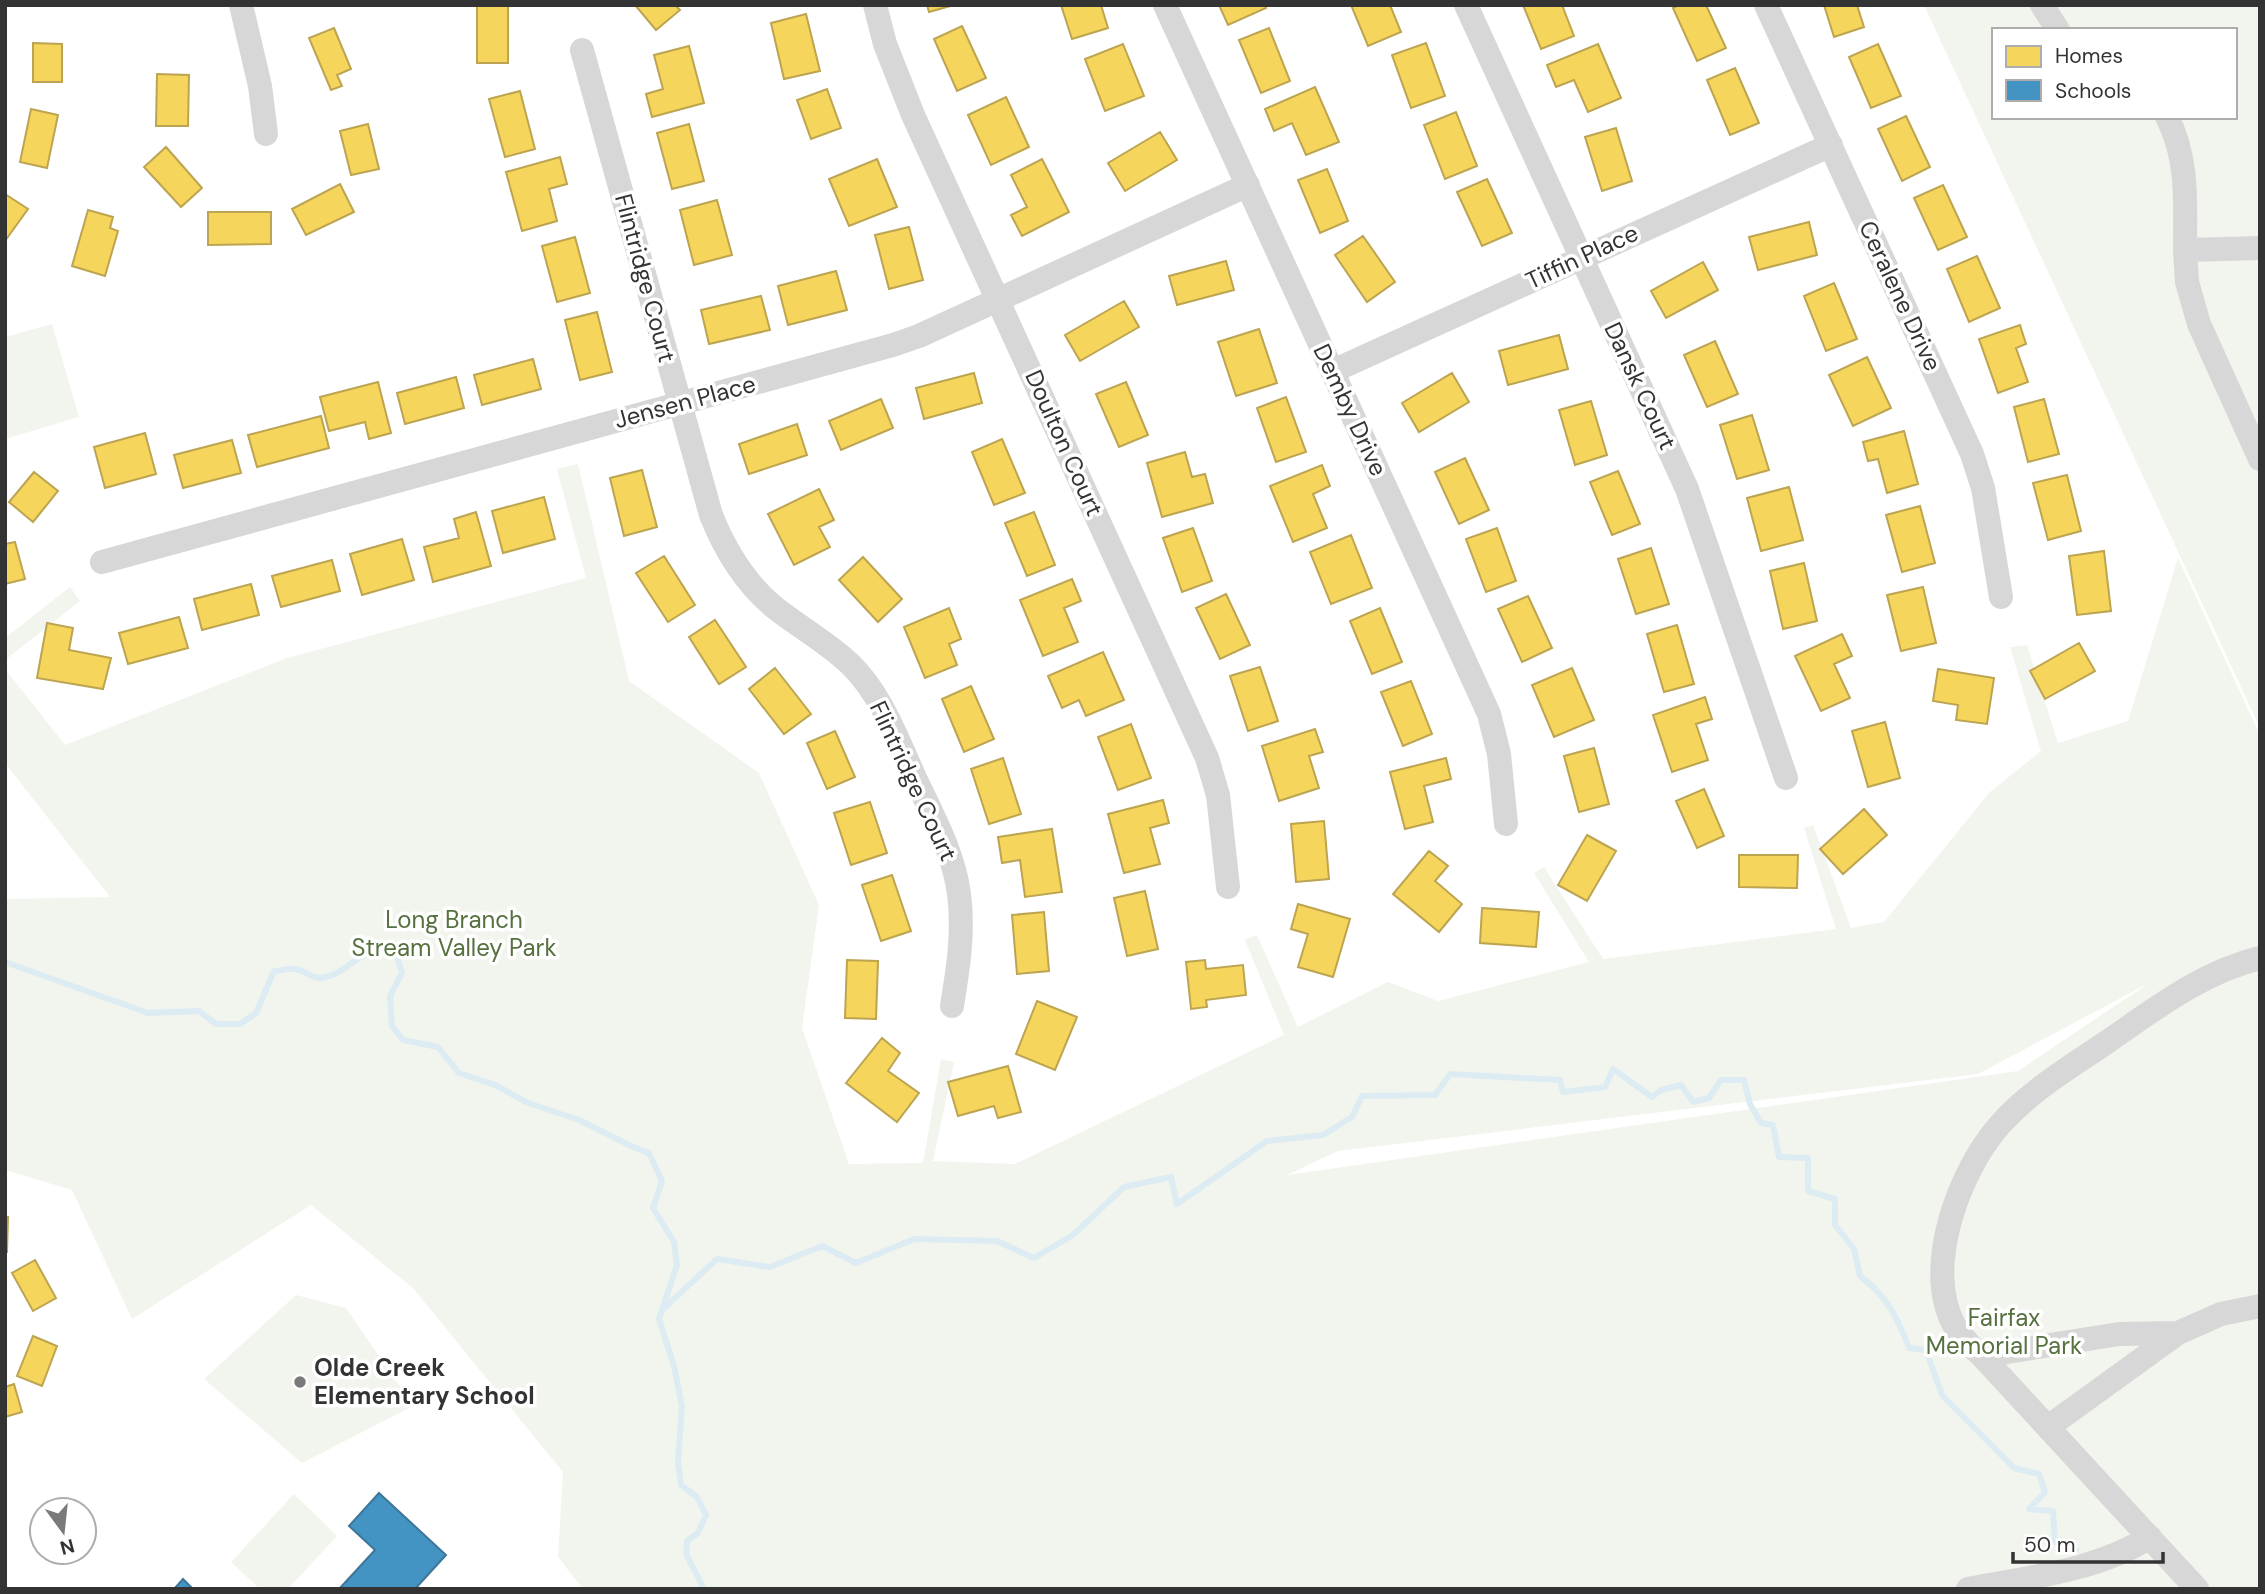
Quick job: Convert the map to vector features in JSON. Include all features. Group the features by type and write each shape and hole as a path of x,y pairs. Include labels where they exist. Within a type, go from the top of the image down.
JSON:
{"street":[{"path":"241,5 260,86 266,134"},
{"name":"Doulton Court","path":"875,5 885,44 914,115 1207,758 1218,795 1228,887"},
{"name":"Demby Drive","path":"1165,5 1489,714 1499,754 1506,824"},
{"name":"Dansk Court","path":"1466,5 1688,489 1786,778"},
{"name":"Ceralene Drive","path":"1766,5 1972,454 1983,488 2001,597"},
{"path":"2042,5 2057,28"},
{"name":"Flintridge Court","path":"583,50 711,515 730,556 746,579 763,597 826,643 852,666 868,685 884,710 946,844 956,875 961,914 959,961 952,1006"},
{"path":"2168,119 2176,134 2182,156 2187,282 2199,324 2260,459"},
{"name":"Tiffin Place","path":"1333,371 1831,145"},
{"name":"Jensen Place","path":"103,562 893,345 919,336 1248,185"},
{"path":"2185,250 2260,248"},
{"path":"2197,1589 1982,1356 1966,1342 1954,1326 1946,1307 1942,1281 1946,1241 1953,1211 1966,1177 1985,1144 2007,1117 2036,1092 2155,1010 2215,973 2260,958"},
{"path":"2048,1427 2178,1333 2221,1314 2260,1306"},
{"path":"1982,1356 2119,1334 2178,1333"},
{"path":"1968,1589 2089,1564 2130,1550 2150,1537"}],"green space":[{"path":"1924,5 2260,5 2260,728"},
{"path":"52,324 79,417 5,439 5,337"},
{"path":"578,464 629,681 759,773 819,905 802,1028 849,1164 923,1163 941,1059 954,1062 933,1161 1015,1164 1284,1035 1245,940 1257,935 1298,1027 1388,982 1438,1001 1589,962 1534,873 1544,867 1603,959 1836,929 1804,828 1813,825 1851,928 1884,922 1990,792 2041,751 2010,647 2027,645 2058,743 2128,721 2178,558 2260,735 2260,1589 583,1589 558,1557 563,1472 413,1288 311,1205 132,1319 72,1190 5,1170 5,899 110,897 5,763 5,669 65,745 287,658 586,578 557,469","holes":["2149,983 2018,1071 1287,1175 1338,1151 1978,1074"]},
{"path":"70,587 80,601 5,660 5,638"},
{"path":"296,1295 346,1308 413,1406 302,1463 204,1379"},
{"path":"294,1494 337,1536 288,1589 260,1589 231,1562"}],"building: Homes":[{"path":"477,5 508,5 508,63 477,63"},
{"path":"635,5 675,5 680,10 656,30"},
{"path":"927,5 954,5 929,12"},
{"path":"1061,5 1101,5 1108,28 1072,39"},
{"path":"1219,5 1265,5 1266,8 1228,25"},
{"path":"1351,5 1390,5 1401,32 1368,46"},
{"path":"1523,5 1562,5 1574,36 1541,49"},
{"path":"1679,5 1706,5 1726,48 1697,61 1673,8"},
{"path":"1824,5 1857,5 1864,27 1834,37"},
{"path":"806,14 820,71 784,79 771,23"},
{"path":"962,26 986,78 957,91 934,39"},
{"path":"334,28 351,69 337,75 342,86 331,90 309,38"},
{"path":"1269,28 1290,81 1261,93 1239,40"},
{"path":"33,43 62,44 62,82 33,82"},
{"path":"1426,43 1445,96 1411,108 1392,55"},
{"path":"1123,44 1144,96 1105,111 1085,59"},
{"path":"1598,44 1621,98 1588,112 1574,80 1556,87 1547,65"},
{"path":"1878,44 1901,96 1871,108 1849,57"},
{"path":"689,46 704,103 652,117 646,94 663,89 654,55"},
{"path":"1735,68 1759,123 1730,135 1707,80"},
{"path":"157,74 189,75 188,126 156,126"},
{"path":"1315,87 1339,142 1306,155 1292,123 1274,131 1265,109"},
{"path":"827,89 841,128 811,139 797,100"},
{"path":"520,91 535,149 505,157 489,99"},
{"path":"1006,97 1029,147 991,165 968,115"},
{"path":"31,109 58,115 47,168 20,162"},
{"path":"1456,112 1477,166 1445,179 1424,125"},
{"path":"1906,116 1930,167 1902,181 1878,129"},
{"path":"368,124 379,169 351,175 340,131"},
{"path":"689,124 704,181 672,189 657,133"},
{"path":"1616,128 1632,181 1602,191 1585,137"},
{"path":"1160,132 1177,160 1125,191 1108,163"},
{"path":"166,147 202,188 181,207 144,167"},
{"path":"560,157 567,184 549,189 557,221 522,231 506,172"},
{"path":"877,159 897,207 849,226 829,179"},
{"path":"1042,159 1069,212 1022,236 1011,215 1027,207 1011,175"},
{"path":"1327,169 1348,221 1320,233 1298,180"},
{"path":"1487,179 1512,233 1482,246 1457,192"},
{"path":"340,184 354,212 306,235 292,209"},
{"path":"1943,185 1967,237 1938,250 1914,198"},
{"path":"5,194 28,209 5,241"},
{"path":"717,200 732,255 694,265 680,210"},
{"path":"88,210 113,217 110,228 118,231 105,276 72,266"},
{"path":"208,212 271,212 271,244 208,245"},
{"path":"1809,222 1817,255 1758,270 1749,237"},
{"path":"909,227 923,280 889,289 875,235"},
{"path":"1363,236 1395,282 1367,302 1335,255"},
{"path":"575,237 590,293 557,302 542,246"},
{"path":"1977,256 2000,308 1969,322 1947,269"},
{"path":"1226,261 1234,290 1177,305 1169,276"},
{"path":"1703,262 1718,290 1666,318 1651,291"},
{"path":"836,271 847,310 788,325 778,286"},
{"path":"1834,283 1857,339 1826,351 1804,296"},
{"path":"761,296 770,330 709,344 701,310"},
{"path":"1124,301 1139,327 1080,361 1065,335"},
{"path":"597,312 612,372 580,380 565,320"},
{"path":"2020,325 2026,344 2016,348 2028,382 1998,393 1979,339"},
{"path":"1259,329 1277,383 1236,396 1218,342"},
{"path":"1559,335 1568,369 1508,385 1499,351"},
{"path":"1715,341 1738,394 1707,407 1684,355"},
{"path":"1867,357 1891,408 1853,426 1829,375"},
{"path":"533,359 541,389 482,405 474,375"},
{"path":"974,373 982,403 924,419 916,388"},
{"path":"1452,373 1469,402 1419,432 1402,403"},
{"path":"456,377 464,408 405,424 397,393"},
{"path":"378,382 391,433 369,439 365,422 329,431 320,397"},
{"path":"1126,382 1148,435 1119,447 1096,394"},
{"path":"1286,397 1306,452 1276,462 1257,408"},
{"path":"881,399 893,428 841,450 829,421"},
{"path":"2044,399 2059,454 2028,462 2014,407"},
{"path":"1591,401 1607,455 1575,465 1559,410"},
{"path":"1752,415 1769,470 1737,479 1720,425"},
{"path":"321,416 329,448 257,467 248,435"},
{"path":"797,424 807,455 749,474 739,444"},
{"path":"1904,431 1918,484 1887,493 1878,459 1868,461 1863,442"},
{"path":"145,433 156,474 105,488 94,447"},
{"path":"1002,439 1025,493 994,505 972,452"},
{"path":"232,440 241,473 183,488 174,455"},
{"path":"1185,452 1192,477 1205,474 1213,503 1162,517 1147,463"},
{"path":"1465,458 1489,510 1459,524 1435,472"},
{"path":"1322,465 1330,486 1313,494 1327,528 1293,542 1270,486"},
{"path":"642,470 657,527 624,536 610,478"},
{"path":"1618,471 1640,524 1612,535 1590,482"},
{"path":"34,472 58,491 33,522 9,502"},
{"path":"2067,475 2081,531 2048,540 2033,483"},
{"path":"1789,487 1803,540 1761,551 1747,498"},
{"path":"819,489 834,520 819,527 830,547 794,565 768,514"},
{"path":"544,497 555,539 503,553 492,511"},
{"path":"1920,506 1935,563 1902,572 1886,515"},
{"path":"476,512 491,566 433,582 424,547 459,538 454,519"},
{"path":"1034,512 1055,565 1027,576 1005,523"},
{"path":"1193,528 1212,581 1182,592 1163,538"},
{"path":"1497,528 1516,581 1486,592 1466,539"},
{"path":"1351,535 1372,588 1331,604 1310,552"},
{"path":"402,539 414,580 362,595 350,554"},
{"path":"15,542 25,579 5,584 5,544"},
{"path":"1651,548 1669,604 1636,614 1618,559"},
{"path":"2104,551 2111,611 2077,615 2069,556"},
{"path":"664,556 695,605 668,622 636,573"},
{"path":"863,557 902,599 878,622 839,580"},
{"path":"332,560 340,591 281,607 272,576"},
{"path":"1804,563 1817,621 1783,629 1770,571"},
{"path":"1072,579 1081,601 1064,608 1078,642 1043,656 1020,600"},
{"path":"251,584 259,615 202,630 194,599"},
{"path":"1923,587 1936,643 1901,651 1887,595"},
{"path":"1226,594 1250,645 1220,659 1196,608"},
{"path":"1528,596 1552,648 1522,662 1498,609"},
{"path":"949,608 961,639 949,644 957,665 925,678 904,627"},
{"path":"1380,608 1402,662 1372,674 1350,621"},
{"path":"179,617 188,648 128,664 119,633"},
{"path":"715,620 746,667 719,684 689,637"},
{"path":"47,623 73,628 69,650 111,658 103,689 37,678"},
{"path":"1677,625 1694,684 1664,692 1647,634"},
{"path":"1842,634 1852,656 1834,664 1850,698 1821,711 1795,656"},
{"path":"2079,643 2095,671 2045,699 2030,671"},
{"path":"1103,652 1124,700 1086,716 1079,700 1062,708 1048,676"},
{"path":"1260,667 1278,721 1248,731 1230,676"},
{"path":"775,668 811,714 784,734 749,689"},
{"path":"1572,668 1594,720 1554,737 1532,685"},
{"path":"1938,669 1994,678 1987,724 1956,720 1958,705 1933,701"},
{"path":"1411,681 1432,734 1403,746 1381,692"},
{"path":"971,686 994,739 964,752 942,699"},
{"path":"1705,697 1712,719 1696,724 1708,760 1672,772 1653,715"},
{"path":"1885,722 1900,778 1868,787 1852,731"},
{"path":"1131,724 1151,778 1118,790 1098,737"},
{"path":"1315,729 1323,752 1309,756 1319,788 1279,801 1262,746"},
{"path":"835,731 855,777 827,789 807,743"},
{"path":"1594,748 1609,804 1579,812 1564,756"},
{"path":"1003,758 1021,814 989,824 971,769"},
{"path":"1446,758 1451,779 1424,786 1433,822 1405,829 1390,772"},
{"path":"1704,789 1724,836 1697,848 1676,801"},
{"path":"1163,800 1169,823 1150,828 1160,864 1124,873 1108,814"},
{"path":"870,802 887,853 851,865 834,813"},
{"path":"1864,809 1887,835 1843,874 1820,849"},
{"path":"1324,821 1329,879 1296,882 1291,824"},
{"path":"1052,829 1062,892 1025,897 1020,860 1002,863 998,837"},
{"path":"1587,835 1616,851 1587,901 1558,885"},
{"path":"1429,851 1448,866 1435,881 1462,904 1439,932 1393,894"},
{"path":"1739,855 1798,855 1797,888 1739,887"},
{"path":"892,875 911,931 881,941 862,885"},
{"path":"1145,891 1158,949 1127,956 1114,898"},
{"path":"1298,904 1350,919 1333,977 1298,967 1308,934 1291,929"},
{"path":"1482,908 1539,912 1536,947 1480,943"},
{"path":"1044,912 1049,971 1017,974 1012,915"},
{"path":"847,960 878,961 876,1019 845,1018"},
{"path":"1205,960 1206,969 1243,965 1246,995 1206,1000 1207,1007 1191,1009 1186,962"},
{"path":"1037,1001 1077,1017 1055,1070 1016,1054"},
{"path":"882,1038 900,1053 888,1071 919,1093 897,1122 846,1083"},
{"path":"1008,1066 1021,1112 998,1118 994,1106 958,1116 948,1082"},
{"path":"5,1217 8,1217 7,1252 5,1252"},
{"path":"35,1260 56,1298 33,1311 12,1273"},
{"path":"33,1336 57,1346 42,1386 17,1376"},
{"path":"14,1384 22,1412 5,1417 5,1387"}],"building: Schools":[{"path":"379,1493 446,1555 415,1589 339,1589 375,1550 349,1526"},
{"path":"183,1579 193,1589 174,1589"}],"waterway":[{"path":"5,962 148,1013 199,1011 216,1024 240,1024 256,1013 274,971 295,969 321,978 341,971 362,956 382,952 396,954 402,973 390,996 392,1026 403,1040 438,1047 459,1073 495,1085 528,1103 579,1120 649,1153 662,1181 653,1208 674,1242 677,1265 659,1319 674,1366 682,1406 678,1462 681,1485 697,1497 706,1515 698,1533 687,1541 686,1554 704,1589"},
{"path":"663,1309 717,1259 770,1267 822,1246 856,1263 914,1239 997,1241 1034,1258 1073,1235 1124,1187 1171,1177 1177,1204 1267,1141 1323,1135 1352,1117 1362,1096 1435,1095 1450,1074 1560,1080 1563,1092 1605,1087 1613,1069 1652,1097 1661,1090 1681,1085 1693,1102 1709,1098 1721,1080 1744,1080 1750,1104 1761,1123 1773,1125 1779,1157 1808,1158 1808,1191 1835,1199 1835,1225 1854,1249 1860,1276 1878,1292 1890,1308 1909,1348 1926,1350 1942,1395 2014,1468 2039,1474 2045,1492 2029,1509 2053,1511 2055,1542 2076,1550"}],"place":[{"name":"Olde Creek Elementary School","path":"300,1382"}],"park label":[{"name":"Long Branch Stream Valley Park","path":"454,934"},
{"name":"Fairfax Memorial Park","path":"2004,1332"}]}
